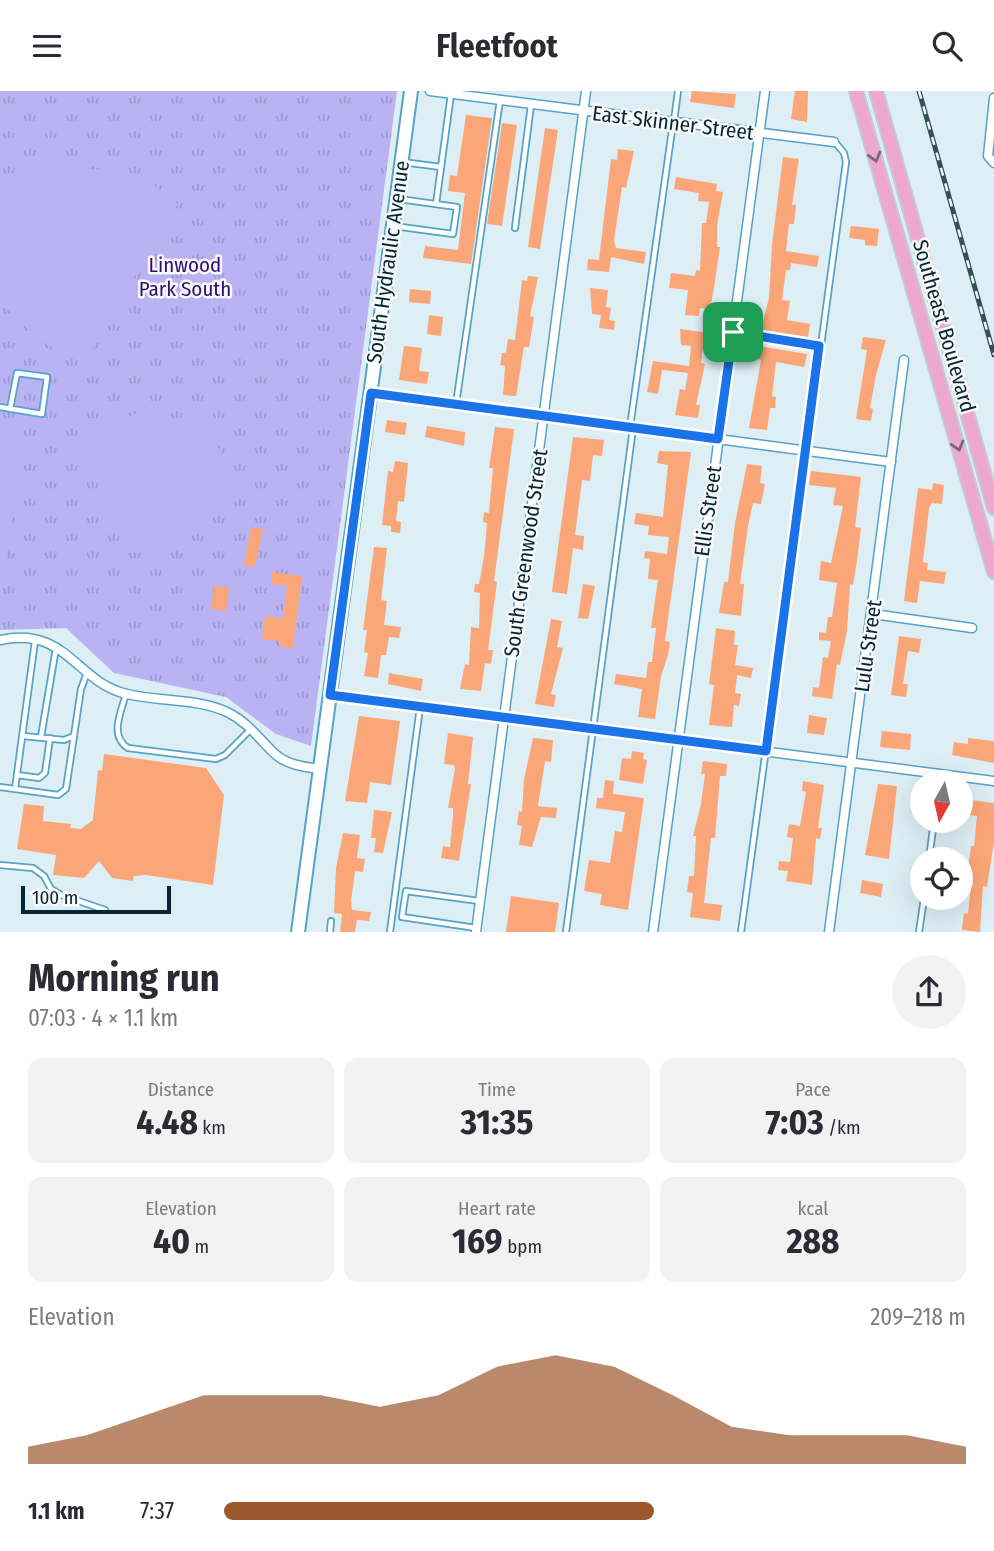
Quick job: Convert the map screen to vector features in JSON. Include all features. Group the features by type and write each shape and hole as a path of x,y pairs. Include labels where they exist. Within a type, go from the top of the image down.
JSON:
{"main road":[{"name":"Southeast Boulevard","path":"856,91 994,572"},
{"name":"Southeast Boulevard","path":"876,91 994,508"}],"street":[{"name":"South Hydraulic Avenue","path":"298,932 411,91"},
{"name":"East Skinner Street","path":"430,91 499,97 531,104 834,142"},
{"name":"South Greenwood Street","path":"476,930 586,91"},
{"name":"Ellis Street","path":"653,932 765,91"},
{"path":"991,160 994,98"},
{"name":"Lulu Street","path":"829,932 873,614 904,360"},
{"path":"371,393 891,462"},
{"path":"873,614 972,628"},
{"path":"0,640 35,641 56,647 70,654 87,673 106,687 127,694 208,706 227,712 251,729 277,756 296,765 320,769"},
{"path":"330,695 678,739 910,773"},
{"path":"973,780 994,781"}],"lane":[{"path":"566,932 678,91"},
{"path":"436,204 451,94"},
{"path":"456,404 499,97"},
{"path":"515,227 531,104"},
{"path":"741,932 804,450 846,162 844,153 834,142"},
{"path":"402,162 441,167"},
{"path":"393,226 453,234 457,207 397,198"},
{"path":"733,332 819,346"},
{"path":"0,407 10,409 42,414 47,377 16,373 10,409"},
{"path":"15,789 35,641"},
{"path":"41,737 56,647"},
{"path":"0,787 58,795 66,789 81,689 87,673"},
{"path":"127,694 117,734 121,743 128,748 216,759 225,755 251,729"},
{"path":"390,932 420,706"},
{"path":"23,736 64,740 74,736"},
{"path":"17,775 39,778 45,773 50,738"},
{"path":"0,865 33,868 44,876 51,889 61,895 105,910"},
{"path":"476,930 402,917 406,891 480,901"},
{"path":"919,932 922,910"},
{"path":"330,932 331,921"}],"green space":[{"name":"Linwood Park South","path":"0,91 397,91 311,746 276,734 226,697 114,673 66,628 0,630"},
{"path":"47,164 139,174 178,204 89,354 78,357 54,349 0,303 0,187"},
{"path":"143,411 212,432 240,499 138,553 127,552 123,547 79,435"},
{"path":"0,438 18,442 23,453 3,578 0,578"}],"building":[{"path":"692,91 736,94 734,108 690,102"},
{"path":"795,91 808,91 807,122 791,119"},
{"path":"466,115 492,118 471,264 423,258 425,246 458,250 465,193 448,191 450,175 457,176"},
{"path":"502,123 517,125 502,226 487,224"},
{"path":"545,128 558,130 540,249 528,247"},
{"path":"618,149 634,151 626,188 622,187 614,240 616,248 646,252 644,264 611,257 609,272 587,270 588,259 599,260 611,159 617,160"},
{"path":"783,157 799,159 792,205 796,205 794,224 789,224 786,251 819,256 817,267 791,263 790,270 786,270 782,300 790,301 787,320 810,324 808,337 761,330 769,298 772,245"},
{"path":"676,177 717,184 716,191 723,192 717,225 717,247 720,247 710,309 700,308 699,316 685,315 688,290 669,288 671,273 695,276 696,270 700,271 702,223 706,223 709,202 698,201 699,193 674,189"},
{"path":"851,226 879,229 877,246 865,245 865,240 849,238"},
{"path":"528,276 538,277 530,316 534,317 529,347 524,347 516,396 503,395 505,366 500,365 502,353 506,353 508,339 515,340 522,280 527,281"},
{"path":"590,288 608,290 606,307 611,308 609,320 615,321 614,330 599,328 601,315 592,314"},
{"path":"410,289 431,291 430,304 409,302"},
{"path":"429,315 443,317 441,336 427,334"},
{"path":"680,329 710,333 708,348 703,347 701,363 705,364 696,405 700,405 698,418 675,415 680,389 685,390 688,373 662,370 658,394 647,392 653,361 689,366 691,346 681,345"},
{"path":"863,337 886,340 876,375 870,408 873,409 871,421 856,419 867,350 861,349"},
{"path":"404,346 422,348 419,371 429,372 427,384 399,380"},
{"path":"759,346 807,354 804,367 776,362 772,396 776,397 775,408 770,408 767,430 749,428 761,360 757,359"},
{"path":"387,420 407,423 405,435 385,432"},
{"path":"427,426 465,432 464,446 425,437"},
{"path":"495,427 514,429 494,581 497,582 488,650 493,650 491,664 485,663 481,691 460,689 465,664 469,665 471,627 479,628 480,593 474,592 475,584 479,584 484,557 487,523 483,522 484,512 489,513 493,468 489,468"},
{"path":"573,437 604,440 602,456 593,455 590,481 582,480 575,535 584,536 583,550 573,548 567,594 552,592"},
{"path":"659,451 691,452 665,641 670,642 661,676 655,719 638,717 642,689 614,684 616,674 646,678 648,662 652,662 656,628 651,628 658,580 648,579 650,559 644,558 645,551 667,554 669,537 648,535 649,526 634,524 636,513 663,517 668,465 657,463"},
{"path":"395,461 408,463 404,502 398,501 396,521 401,522 400,533 391,532 391,526 382,525 388,471 393,472"},
{"path":"747,464 762,466 760,483 765,484 761,504 753,503 748,526 740,584 744,584 741,616 719,613 724,582 728,582 735,523"},
{"path":"811,471 861,477 855,527 861,528 857,561 853,585 850,584 847,631 840,665 837,664 832,699 812,696 813,687 819,688 823,657 828,658 831,641 819,640 819,632 826,633 828,617 832,617 837,583 819,580 821,561 831,563 843,506 833,505 836,488 809,485"},
{"path":"933,483 944,485 942,504 932,503 929,508 923,562 928,563 927,570 946,572 944,584 920,581 917,603 904,601 918,488 932,490"},
{"path":"251,527 263,529 255,567 244,565"},
{"path":"374,547 387,548 381,600 387,601 384,625 401,627 399,638 389,637 386,655 381,655 378,678 364,676 368,653 364,652 367,630 363,630"},
{"path":"272,572 302,576 293,648 280,647 280,641 262,639 265,616 283,618 287,586 271,584"},
{"path":"583,584 595,586 588,619 578,618"},
{"path":"214,586 229,588 226,611 211,609"},
{"path":"551,619 562,621 557,647 563,648 551,694 556,695 554,707 535,704"},
{"path":"716,628 735,631 734,645 738,645 735,665 753,668 751,678 737,675 735,693 741,694 739,706 734,705 732,727 709,725 714,685 709,684"},
{"path":"899,636 921,639 919,653 908,651 903,684 908,684 906,697 891,695"},
{"path":"389,673 423,679 421,691 388,684"},
{"path":"809,715 827,718 824,735 807,733"},
{"path":"359,716 400,721 391,785 370,782 367,803 345,801"},
{"path":"882,731 911,734 910,750 880,747"},
{"path":"448,733 473,737 468,784 471,784 459,861 441,858 443,846 450,847 453,815 453,808 448,808 455,769 454,765 444,764"},
{"path":"533,738 553,740 551,762 545,761 538,806 557,808 556,818 541,817 532,847 519,845 522,826 517,825 519,811 522,812 524,779"},
{"path":"968,738 994,741 994,763 952,755 954,742 968,744"},
{"path":"632,751 644,753 643,759 647,760 643,784 619,780 622,758 631,759"},
{"path":"104,754 206,768 224,795 213,885 146,875 134,876 133,881 112,878 99,861 84,878 53,875 56,855 17,849 24,804 44,806 43,821 71,824 70,828 81,829 93,820 98,770 102,771"},
{"path":"703,761 727,764 726,776 720,776 715,838 711,838 704,903 722,905 720,921 690,917 693,893 687,892 689,876 694,876 696,836 693,836 705,774 701,774"},
{"path":"605,780 614,781 613,794 644,798 628,910 600,905 602,894 584,891 589,860 610,863 615,831 622,832 625,812 596,808 597,798 603,798"},
{"path":"803,781 824,785 818,828 822,828 820,839 816,838 812,885 786,881 788,871 778,870 779,861 790,862 793,838 787,837 789,824 800,826 806,792 802,791"},
{"path":"878,784 897,786 889,859 865,855"},
{"path":"973,800 994,803 994,842 987,887 983,886 980,932 962,930 964,913 968,914 968,910 973,910 973,847 971,847 974,846 977,816 973,816"},
{"path":"374,810 392,812 383,853 374,852 376,838 371,838"},
{"path":"343,833 360,835 357,858 365,859 363,872 355,871 352,910 371,912 369,921 357,920 355,932 340,932 342,914 334,913 336,868"},
{"path":"862,880 883,884 881,897 860,893"},
{"path":"511,896 559,903 555,932 506,932"}],"railway":[{"path":"919,91 994,355"}],"route":[{"path":"733,332 819,346 766,751 330,695 371,393 718,439 733,332"}]}
